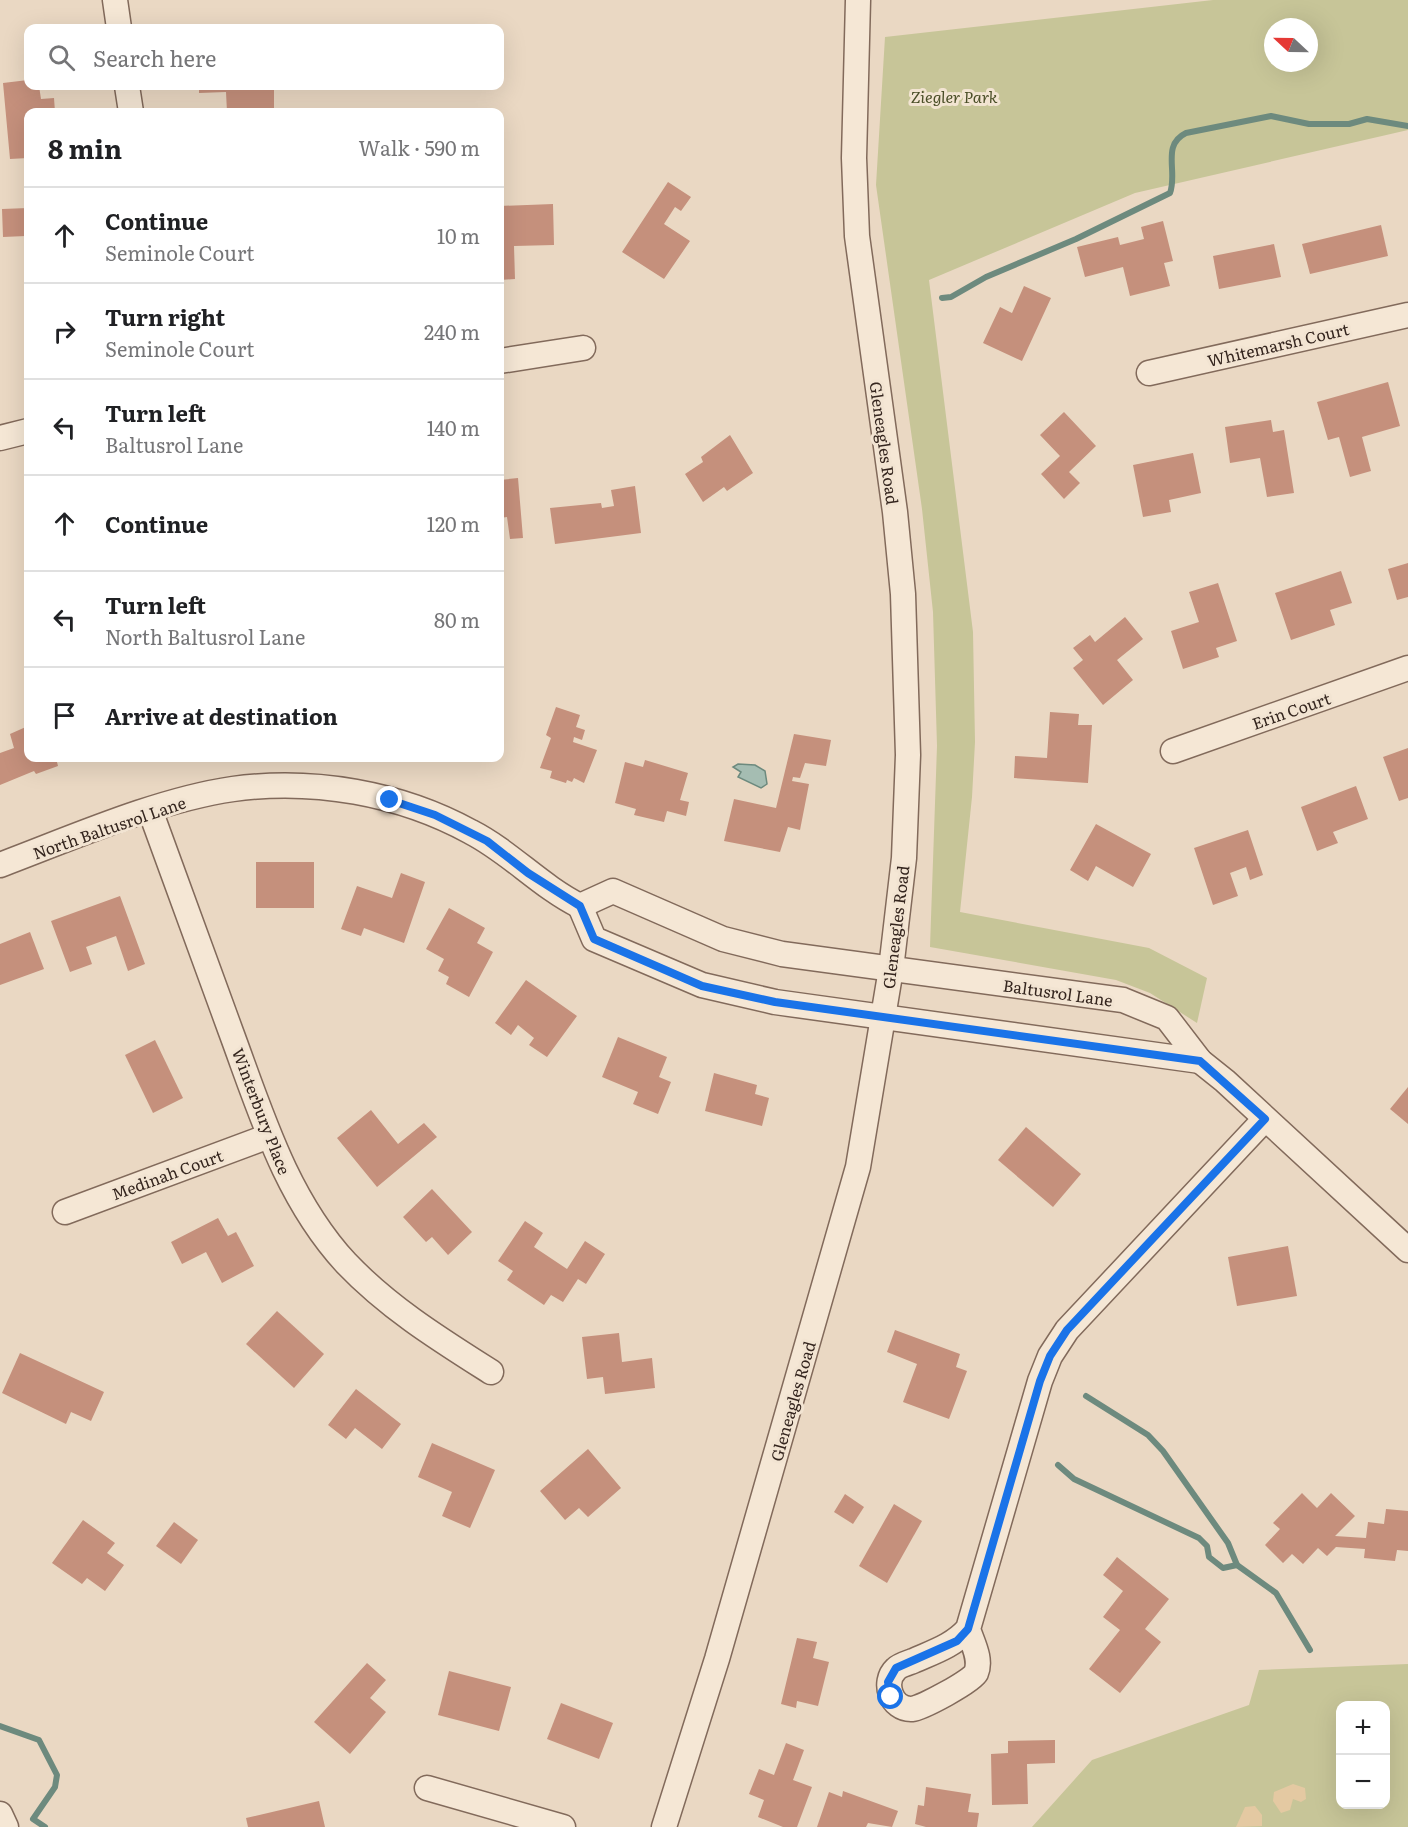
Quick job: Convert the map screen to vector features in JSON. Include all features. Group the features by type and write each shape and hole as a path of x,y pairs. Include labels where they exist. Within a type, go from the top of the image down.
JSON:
{"street":[{"path":"115,0 118,24"},
{"name":"Gleneagles Road","path":"664,1827 717,1659 855,1177 884,1017 904,858 908,755 906,658 895,512 857,236 854,158 858,0"},
{"path":"128,90 130,108"},
{"name":"Whitemarsh Court","path":"1149,372 1408,315"},
{"path":"504,360 583,348"},
{"path":"0,438 24,432"},
{"name":"Erin Court","path":"1173,751 1408,669"},
{"name":"North Baltusrol Lane","path":"0,865 150,810 231,789 259,786 340,790 390,800 435,815 471,831 528,873 580,906"},
{"name":"Winterbury Place","path":"150,810 269,1136 294,1191 346,1262 410,1321 491,1372"},
{"path":"891,969 782,954 723,939 613,891 580,906 594,939 702,986 775,1002 1039,1041 1200,1061"},
{"name":"Baltusrol Lane","path":"891,969 1123,1000 1167,1018 1200,1061 1408,1250"},
{"path":"968,1629 1040,1381 1050,1356 1067,1330 1265,1119"},
{"name":"Medinah Court","path":"65,1212 269,1136"},
{"path":"427,1788 563,1827"},
{"path":"0,1814 6,1827"}],"green space":[{"name":"Ziegler Park","path":"1213,0 1408,0 1408,130 1135,193 929,280 973,632 975,742 972,797 960,912 1149,948 1207,978 1197,1023 1150,993 1116,980 930,947 937,746 933,612 922,509 876,185 885,37"},
{"path":"1408,1664 1408,1827 1032,1827 1092,1760 1249,1705 1259,1670"}],"sand":[{"path":"1293,1784 1305,1788 1306,1799 1301,1802 1293,1799 1290,1810 1281,1813 1273,1801 1274,1792"},
{"path":"1255,1806 1262,1815 1262,1826 1236,1827 1245,1807"}],"shaded area":[{"path":"738,764 755,765 765,771 767,784 761,788 738,777 741,772 733,767"}],"building":[{"path":"24,80 24,90 40,90 41,99 54,98 55,108 24,108 24,158 10,159 3,83"},
{"path":"199,90 274,90 274,108 227,108 226,92 199,93"},
{"path":"668,182 691,197 681,211 675,207 664,224 690,241 664,279 622,252"},
{"path":"553,204 554,245 514,246 515,279 504,280 504,206"},
{"path":"24,208 24,236 3,237 2,209"},
{"path":"1163,221 1173,261 1164,263 1170,286 1130,296 1123,267 1085,277 1077,247 1118,237 1120,245 1144,239 1141,227"},
{"path":"1381,225 1388,256 1310,274 1302,244"},
{"path":"1274,244 1281,277 1219,289 1213,256"},
{"path":"1024,286 1051,298 1022,361 983,343 1000,307 1012,313"},
{"path":"1388,382 1400,426 1362,437 1371,471 1350,477 1339,437 1328,440 1317,402"},
{"path":"1064,412 1096,446 1069,472 1080,483 1064,499 1041,474 1060,456 1040,435"},
{"path":"1271,420 1273,432 1284,430 1294,493 1267,497 1260,458 1230,463 1225,427"},
{"path":"730,435 753,473 727,491 724,487 703,502 685,474 703,462 701,457"},
{"path":"1193,453 1201,493 1169,500 1171,512 1143,517 1133,465"},
{"path":"518,478 523,538 510,539 507,517 504,517 504,480"},
{"path":"635,486 641,533 555,544 550,508 601,503 602,508 614,506 611,490"},
{"path":"1408,563 1408,597 1397,600 1388,569"},
{"path":"1341,571 1352,603 1330,610 1335,625 1291,640 1275,593"},
{"path":"1218,583 1237,641 1216,648 1219,657 1183,669 1171,631 1199,622 1189,592"},
{"path":"1125,617 1143,639 1117,660 1133,680 1103,705 1073,668 1083,660 1073,648 1090,635 1095,642"},
{"path":"556,707 580,715 576,727 585,730 582,740 574,737 573,742 597,750 584,783 574,778 572,782 567,780 566,783 550,778 552,771 540,768 551,738 546,735"},
{"path":"1050,712 1079,714 1078,725 1092,725 1088,783 1014,778 1015,756 1047,758"},
{"path":"24,728 24,762 57,762 58,766 36,774 34,771 0,785 0,753 14,748 10,734"},
{"path":"794,734 831,740 826,766 805,763 800,778 793,777 792,781 809,784 800,830 788,827 780,852 724,841 734,799 776,808"},
{"path":"1408,748 1408,798 1399,801 1383,757"},
{"path":"645,760 688,773 680,800 689,802 686,816 667,811 664,822 634,815 636,809 615,803 625,762 643,767"},
{"path":"1356,786 1368,819 1333,832 1338,843 1317,851 1301,807"},
{"path":"1096,824 1151,854 1133,887 1096,866 1088,881 1070,870"},
{"path":"1248,830 1263,875 1250,880 1246,867 1230,873 1238,896 1213,905 1194,848"},
{"path":"256,862 314,862 314,908 256,908"},
{"path":"401,873 425,882 404,943 364,928 361,936 341,929 357,886 392,898"},
{"path":"120,896 145,964 128,971 116,936 86,947 92,964 70,972 51,921"},
{"path":"449,908 485,928 477,943 493,952 469,997 446,984 449,977 438,971 444,959 426,949"},
{"path":"30,932 44,969 0,985 0,944"},
{"path":"526,980 577,1016 547,1057 529,1045 534,1038 518,1025 511,1035 495,1023"},
{"path":"618,1037 667,1057 659,1077 671,1082 658,1114 633,1104 638,1092 602,1077"},
{"path":"155,1040 183,1098 153,1113 125,1055"},
{"path":"714,1073 757,1085 755,1094 769,1098 762,1126 705,1111"},
{"path":"1408,1087 1408,1124 1390,1109"},
{"path":"371,1110 398,1144 424,1123 437,1137 377,1187 337,1138"},
{"path":"1026,1127 1081,1174 1053,1207 998,1160"},
{"path":"432,1189 472,1232 448,1255 432,1237 426,1242 403,1217"},
{"path":"218,1218 228,1236 236,1232 254,1266 222,1283 206,1252 182,1264 171,1242"},
{"path":"525,1221 543,1233 534,1247 567,1269 585,1241 605,1254 586,1284 578,1279 563,1302 551,1295 544,1305 507,1280 513,1271 498,1261"},
{"path":"1288,1246 1297,1296 1237,1306 1228,1257"},
{"path":"277,1311 324,1354 294,1388 246,1344"},
{"path":"895,1330 960,1354 956,1367 967,1371 949,1419 903,1402 917,1364 887,1352"},
{"path":"619,1333 622,1362 652,1358 655,1388 605,1394 603,1377 587,1379 582,1337"},
{"path":"20,1353 104,1392 91,1421 71,1412 66,1424 2,1393"},
{"path":"356,1389 401,1424 382,1449 355,1428 346,1439 328,1425"},
{"path":"432,1443 495,1470 470,1528 442,1516 452,1492 418,1477"},
{"path":"588,1449 621,1488 588,1517 579,1508 565,1520 540,1491"},
{"path":"1302,1493 1317,1508 1331,1493 1355,1516 1335,1536 1366,1538 1368,1522 1384,1524 1386,1509 1408,1511 1408,1551 1397,1550 1395,1561 1364,1558 1365,1549 1336,1547 1327,1556 1318,1548 1303,1564 1292,1554 1283,1563 1265,1545 1280,1529 1273,1523"},
{"path":"845,1494 864,1507 853,1524 834,1512"},
{"path":"894,1504 922,1521 887,1583 859,1566"},
{"path":"83,1520 115,1543 107,1553 124,1565 105,1591 87,1578 82,1584 52,1563"},
{"path":"174,1522 198,1540 181,1564 156,1546"},
{"path":"1117,1557 1169,1599 1145,1629 1161,1642 1120,1693 1089,1669 1120,1630 1103,1617 1123,1591 1103,1575"},
{"path":"797,1638 817,1642 813,1658 829,1662 818,1706 797,1701 796,1708 781,1704"},
{"path":"367,1663 386,1680 370,1698 386,1712 350,1754 314,1722"},
{"path":"449,1671 511,1687 499,1731 438,1715"},
{"path":"561,1703 613,1723 599,1759 547,1739"},
{"path":"1055,1740 1055,1763 1027,1764 1028,1804 992,1805 991,1754 1008,1753 1008,1741"},
{"path":"786,1743 804,1750 793,1780 812,1787 797,1827 783,1827 758,1817 764,1800 749,1794 759,1769 774,1775"},
{"path":"926,1787 971,1794 968,1812 979,1813 977,1827 926,1827 915,1824 918,1805 924,1806"},
{"path":"843,1791 898,1811 892,1827 868,1823 866,1827 817,1827 829,1792 842,1797"},
{"path":"319,1801 325,1827 248,1827 246,1818"}],"waterway":[{"path":"942,298 951,297 986,277 1076,239 1170,193 1174,144 1186,133 1271,116 1309,124 1349,124 1367,119 1408,126"},
{"path":"1086,1396 1148,1435 1163,1451 1228,1543 1237,1565 1276,1593 1310,1650"},
{"path":"1058,1465 1074,1479 1199,1538 1207,1546 1209,1557 1223,1568 1237,1565"},
{"path":"0,1726 39,1740 57,1775 55,1787 33,1819 45,1827"}],"route":[{"path":"390,800 435,815 487,841 528,873 580,906 594,939 702,986 775,1002 908,1019 1039,1041 1200,1061 1265,1119 1067,1330 1050,1356 1040,1381 968,1629 957,1641 896,1668 888,1682 891,1697"}]}
